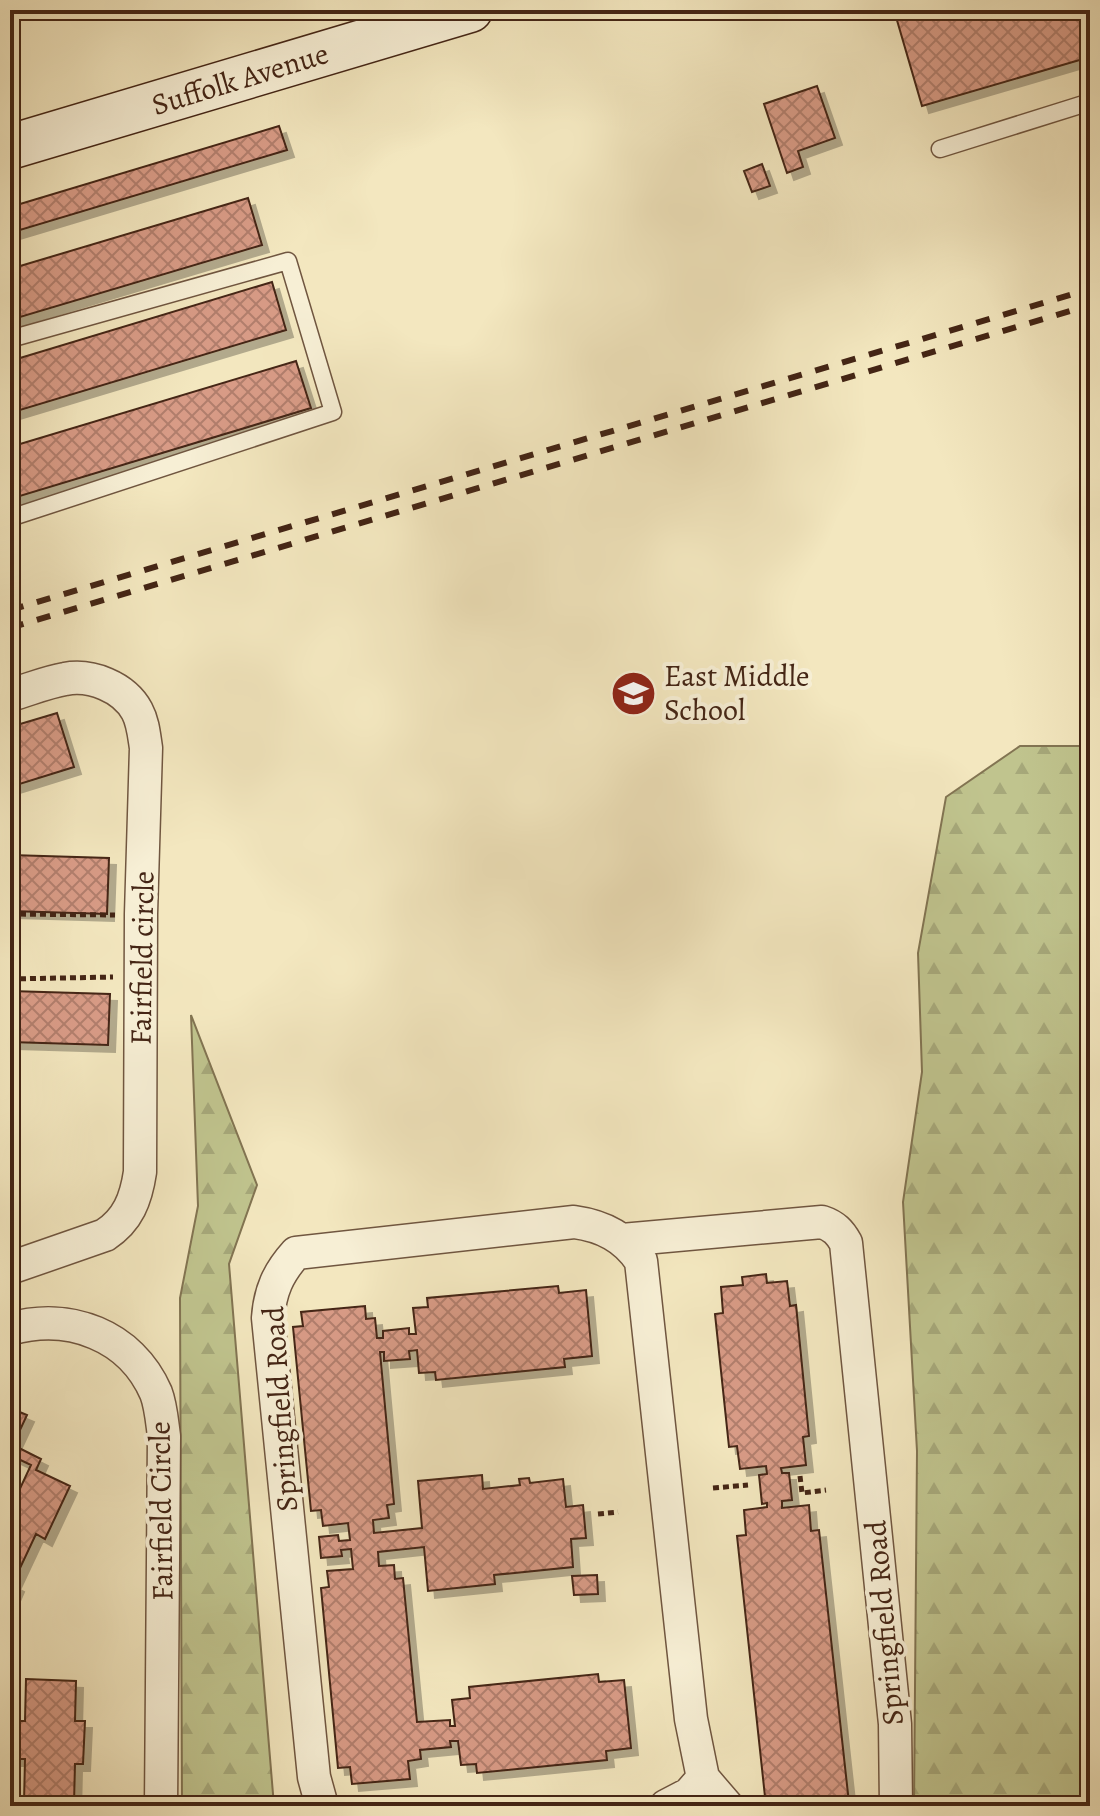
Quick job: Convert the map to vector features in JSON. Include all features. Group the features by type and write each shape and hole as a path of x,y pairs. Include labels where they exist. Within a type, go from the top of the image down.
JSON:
{"main road":[{"name":"Suffolk Avenue","path":"10,147 470,10"}],"street":[{"name":"Fairfield circle","path":"10,695 65,679 95,681 113,687 127,697 137,711 146,748 141,914 140,1172 136,1195 118,1227 105,1235 10,1268"},
{"name":"Springfield Road","path":"322,1806 314,1777 268,1318 279,1273 296,1253 574,1222 606,1230 622,1240 822,1222 840,1232 846,1243 895,1724 896,1806"},
{"path":"622,1240 641,1261 690,1704 703,1778 727,1806"},
{"name":"Fairfield Circle","path":"10,1329 25,1324 56,1322 93,1330 134,1359 157,1396 164,1436 161,1806"},
{"path":"666,1806 689,1794 703,1778"}],"lane":[{"path":"940,149 1090,102"},
{"path":"10,339 288,261 333,412 10,518"}],"path":[{"path":"10,914 120,915"},
{"path":"10,979 122,977"},
{"path":"800,1476 802,1493 826,1490"},
{"path":"713,1488 748,1485"},
{"path":"598,1514 618,1512"}],"green space":[{"path":"1020,746 1090,746 1090,1806 914,1806 917,1451 903,1202 922,1072 918,953 946,797"},
{"path":"191,1015 257,1185 229,1264 274,1806 182,1806 180,1298 198,1206"}],"building":[{"path":"894,10 1090,10 1090,57 922,106"},
{"path":"817,86 835,138 798,151 803,167 787,173 764,104"},
{"path":"279,126 287,150 10,233 10,207"},
{"path":"279,126 287,150 10,233 10,207"},
{"path":"762,164 770,186 752,192 744,171"},
{"path":"248,198 262,245 10,320 10,269"},
{"path":"248,198 262,245 10,320 10,269"},
{"path":"272,282 286,330 10,413 10,361"},
{"path":"272,282 286,330 10,413 10,361"},
{"path":"296,361 311,408 10,499 10,447"},
{"path":"296,361 311,408 10,499 10,447"},
{"path":"57,713 74,767 10,787 10,727"},
{"path":"10,855 109,858 107,914 10,911"},
{"path":"10,991 110,994 108,1045 10,1042"},
{"path":"766,1274 767,1283 787,1281 790,1306 796,1305 809,1436 803,1437 806,1465 781,1468 782,1473 789,1473 792,1500 782,1501 782,1508 809,1505 811,1531 819,1530 849,1803 842,1806 766,1806 737,1536 746,1535 744,1510 767,1507 767,1503 762,1504 759,1475 767,1474 766,1466 740,1469 737,1446 729,1447 715,1314 723,1313 721,1287 743,1285 742,1277"},
{"path":"558,1286 559,1293 586,1290 592,1356 564,1359 565,1367 436,1380 435,1372 419,1373 417,1350 409,1351 410,1359 384,1361 384,1352 380,1352 394,1504 387,1505 389,1518 373,1520 374,1533 422,1528 418,1481 482,1475 483,1489 520,1485 519,1479 529,1478 530,1483 563,1479 566,1507 583,1505 586,1538 571,1539 573,1567 494,1575 495,1584 428,1591 424,1547 378,1552 379,1566 394,1565 395,1579 403,1578 417,1722 450,1720 450,1726 455,1726 452,1700 470,1698 469,1687 598,1674 599,1682 624,1680 631,1748 606,1751 607,1760 477,1773 476,1764 461,1765 458,1741 450,1741 451,1747 420,1750 421,1759 408,1761 410,1779 352,1784 350,1767 338,1768 321,1588 329,1587 327,1571 353,1569 351,1549 341,1550 342,1556 321,1558 319,1537 338,1535 339,1541 350,1540 348,1523 323,1526 321,1510 311,1511 293,1327 303,1326 301,1312 365,1306 366,1319 375,1318 377,1338 383,1338 383,1331 409,1328 409,1334 416,1334 413,1308 428,1307 427,1298"},
{"path":"10,1408 27,1415 13,1445 41,1459 36,1470 70,1486 45,1539 36,1534 13,1583 17,1585 10,1601 10,1510 31,1465 10,1455"},
{"path":"597,1575 598,1594 574,1595 572,1576"},
{"path":"26,1679 76,1681 75,1721 85,1721 83,1764 75,1764 74,1804 24,1803 25,1759 10,1759 10,1721 25,1721"}],"railway":[{"path":"10,610 1090,289"},
{"path":"10,628 1090,305"}],"place":[{"name":"East Middle School","path":"633,693"}]}
